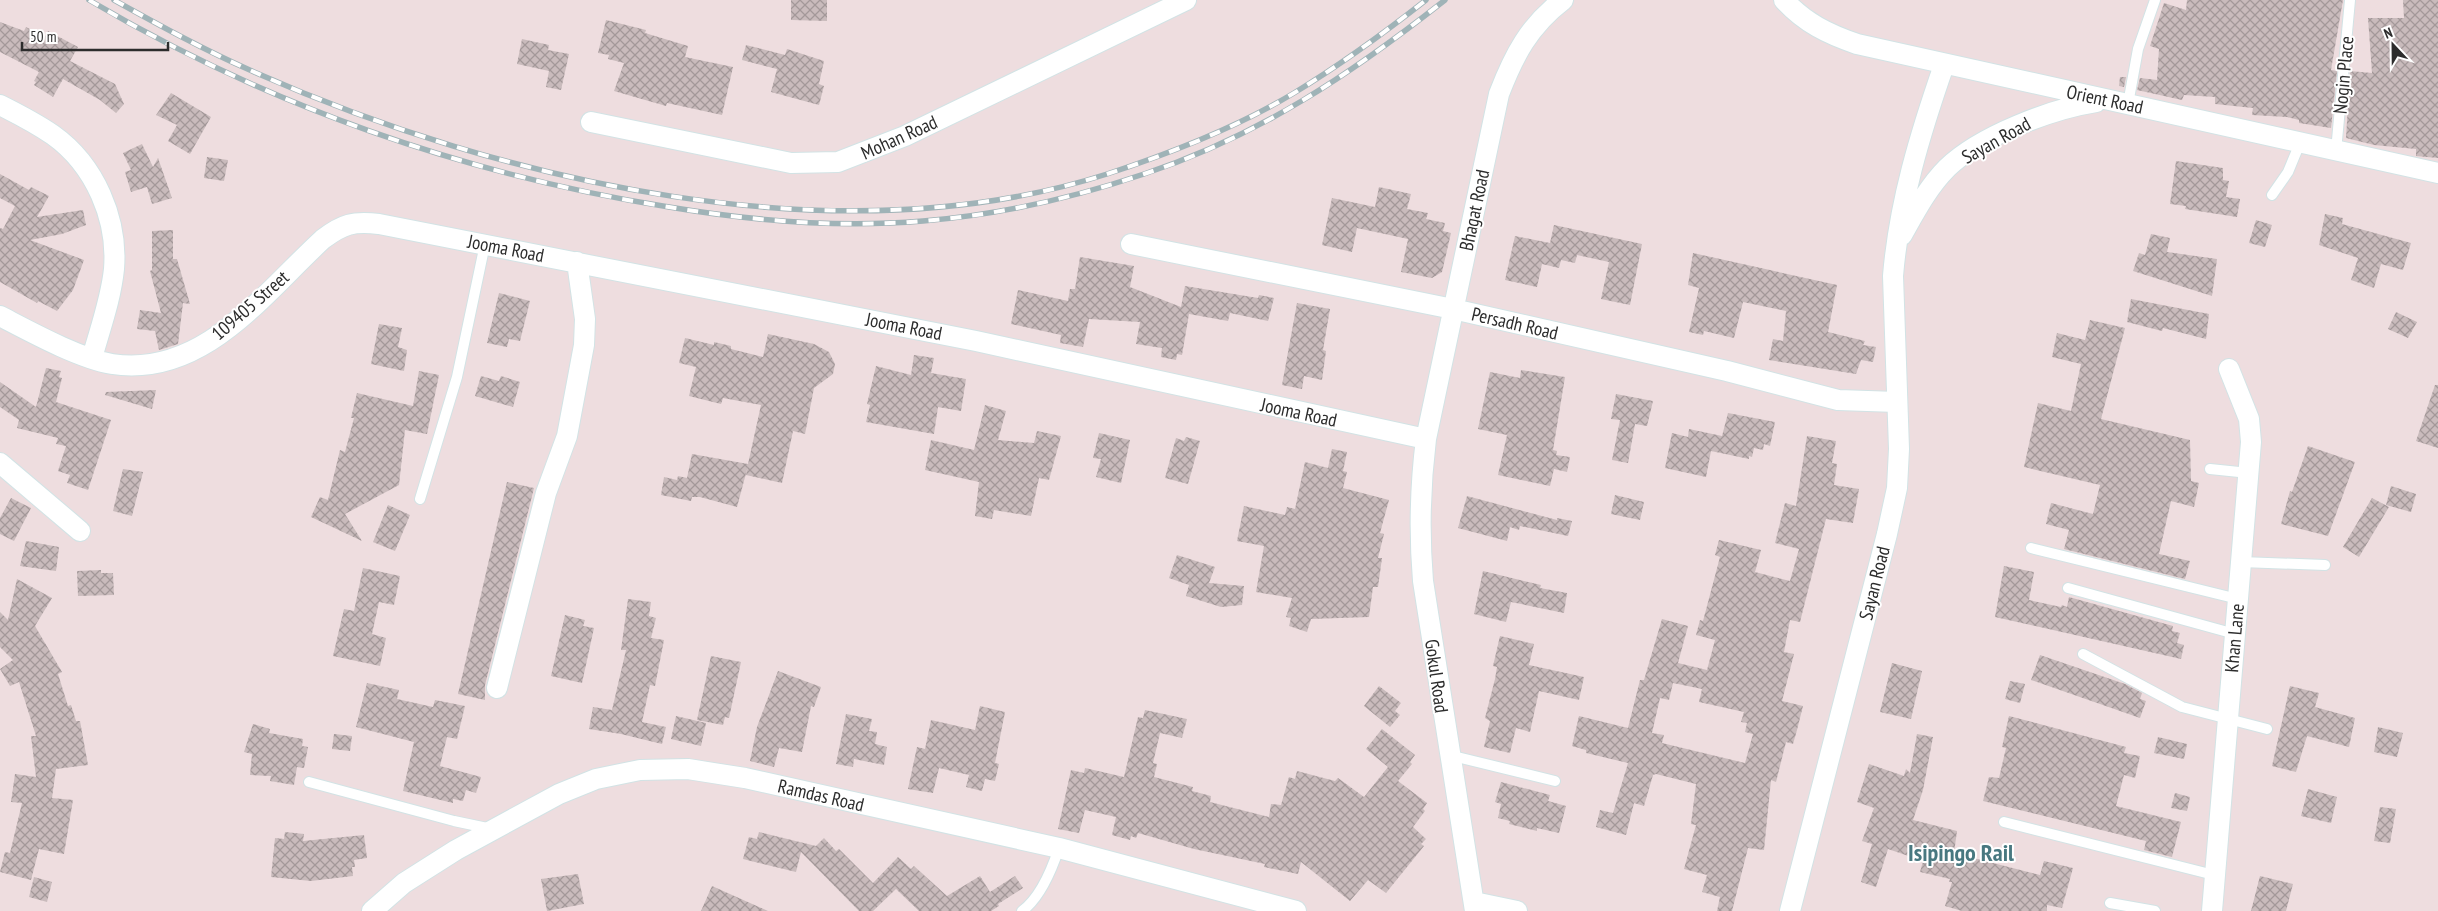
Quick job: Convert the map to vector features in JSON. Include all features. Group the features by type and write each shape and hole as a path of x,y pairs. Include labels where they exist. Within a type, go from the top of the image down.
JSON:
{"street":[{"name":"Mohan Road","path":"591,122 791,163 838,162 905,136 1186,0"},
{"name":"Bhagat Road","path":"1426,439 1498,94 1513,58 1529,32 1563,0"},
{"name":"Orient Road","path":"1784,0 1807,21 1826,33 1857,44 1944,65 2438,173"},
{"name":"Sayan Road","path":"1790,911 1897,488 1899,450 1893,276 1895,248 1904,197 1944,65"},
{"name":"Sayan Road","path":"1895,248 1923,198 1948,168 1985,142 2034,118 2068,106 2118,102"},
{"path":"0,105 54,136 77,157 96,182 110,219 114,247 114,268 111,287 92,358"},
{"name":"109405 Street","path":"0,316 92,358 112,364 150,365 186,356 228,330 303,257 336,229 359,222 379,224"},
{"name":"Jooma Road","path":"379,224 976,340 1426,439"},
{"name":"Persadh Road","path":"1131,244 1453,309 1717,369 1838,400 1897,402"},
{"path":"497,688 546,493 569,427 584,345 585,319 577,262"},
{"name":"Khan Lane","path":"2212,911 2226,720 2251,442 2249,418 2243,398 2229,369"},
{"name":"Gokul Road","path":"1426,439 1421,481 1419,530 1423,581 1474,906"},
{"path":"0,464 80,531"},
{"name":"Ramdas Road","path":"372,911 404,883 456,850 558,794 596,779 640,770 688,769 745,778 1059,848 1296,911"},
{"path":"1474,906 1518,911"}],"lane":[{"path":"2118,102 2155,0"},
{"name":"Nogin Place","path":"2336,151 2350,0"},
{"path":"2272,195 2288,172 2300,143"},
{"path":"420,499 457,377 485,244"},
{"path":"2210,469 2249,473"},
{"path":"2031,548 2238,600"},
{"path":"2241,562 2325,565"},
{"path":"2068,588 2235,634"},
{"path":"2083,654 2182,706 2226,720 2267,729"},
{"path":"1449,755 1555,781"},
{"path":"309,782 454,821 494,829"},
{"path":"2004,822 2214,875"},
{"path":"1022,911 1041,887 1053,866 1059,848"},
{"path":"2110,903 2155,911"}],"building":[{"path":"791,0 827,0 827,21 791,20"},
{"path":"2187,0 2343,0 2331,70 2337,71 2331,128 2299,123 2299,120 2287,117 2252,115 2253,108 2215,104 2215,97 2184,95 2182,100 2137,90 2140,78 2157,80 2159,49 2150,46 2164,3 2186,10"},
{"path":"2403,0 2438,0 2438,158 2416,156 2416,149 2374,145 2346,138 2350,71 2372,73 2368,18 2404,18"},
{"path":"606,20 646,30 645,33 688,46 685,57 733,67 722,115 667,103 666,106 614,91 624,63 608,59 609,55 598,53"},
{"path":"0,22 24,31 26,27 45,37 48,31 78,47 70,61 115,84 124,104 116,113 100,100 63,79 53,97 34,85 39,72 0,52"},
{"path":"522,39 549,45 548,50 569,54 561,90 546,87 549,71 517,64"},
{"path":"746,45 785,55 787,49 824,61 819,84 824,86 819,105 771,92 777,69 742,60"},
{"path":"2120,77 2126,77 2124,87 2119,86"},
{"path":"171,93 211,117 190,154 168,141 177,125 156,115"},
{"path":"142,144 153,167 158,158 172,198 152,204 147,187 131,192 125,172 131,170 123,153"},
{"path":"207,157 228,160 224,181 204,178"},
{"path":"2176,161 2223,168 2223,180 2229,181 2226,197 2240,199 2237,217 2185,209 2186,206 2170,204"},
{"path":"0,174 29,190 31,187 49,196 37,217 83,210 86,225 62,234 30,240 84,260 73,290 57,311 38,301 37,303 0,282 0,228 3,229 15,206 0,198"},
{"path":"1379,187 1411,194 1407,209 1428,213 1426,219 1445,223 1443,231 1451,233 1442,272 1432,278 1401,272 1408,239 1357,228 1352,252 1322,245 1332,198 1375,207"},
{"path":"2325,214 2343,218 2342,224 2411,243 2403,270 2381,264 2374,288 2351,280 2358,258 2319,245"},
{"path":"2256,220 2272,225 2265,247 2249,243"},
{"path":"1554,225 1642,244 1630,305 1601,299 1609,262 1577,255 1575,263 1561,260 1559,268 1542,264 1537,287 1505,280 1515,236 1550,243"},
{"path":"173,230 173,259 177,259 190,304 183,303 178,344 159,350 155,331 137,329 140,310 161,313 150,271 152,270 152,231"},
{"path":"2151,234 2170,238 2167,252 2217,259 2212,296 2133,271 2139,253 2145,255"},
{"path":"1693,253 1837,285 1828,332 1865,341 1863,345 1876,347 1873,362 1861,360 1856,374 1769,360 1773,339 1783,341 1786,311 1743,302 1734,338 1704,331 1703,335 1689,332 1699,288 1688,285"},
{"path":"1080,257 1134,266 1130,287 1181,307 1185,286 1258,298 1259,295 1274,298 1268,321 1230,313 1228,321 1189,314 1182,355 1177,354 1176,360 1161,357 1162,348 1136,344 1140,322 1089,319 1083,347 1060,343 1061,335 1011,324 1018,290 1068,301 1070,289 1075,289"},
{"path":"499,293 530,301 520,341 509,339 507,347 487,343"},
{"path":"2131,299 2209,314 2206,339 2163,328 2162,331 2127,322"},
{"path":"1297,303 1330,309 1323,350 1326,351 1322,380 1304,376 1302,389 1282,385"},
{"path":"2396,312 2417,322 2408,338 2388,329"},
{"path":"2090,320 2125,328 2101,419 2190,440 2191,481 2199,483 2194,507 2171,501 2159,554 2190,561 2185,579 2064,549 2069,530 2046,524 2051,503 2093,514 2100,485 2024,467 2038,403 2071,411 2081,364 2052,357 2057,333 2085,340"},
{"path":"379,324 402,328 398,347 407,350 404,371 371,364"},
{"path":"768,334 814,344 829,352 835,364 833,374 814,388 805,434 793,431 782,483 746,475 748,466 737,507 700,497 692,497 691,501 661,495 664,477 677,480 678,476 687,478 692,454 748,464 761,405 723,398 721,404 689,396 696,367 679,363 685,338 714,345 714,342 731,346 731,349 763,357"},
{"path":"914,355 934,358 931,373 966,379 961,411 938,407 934,434 866,422 870,405 867,404 876,366 911,375"},
{"path":"46,368 61,371 59,377 62,378 56,402 111,420 88,490 67,483 70,475 58,471 66,446 56,444 58,438 17,428 19,420 0,407 0,382 36,407"},
{"path":"1521,370 1565,377 1553,450 1557,451 1556,455 1570,457 1567,472 1554,469 1550,486 1498,475 1507,435 1478,429 1490,372 1520,378"},
{"path":"419,371 439,375 427,434 405,430 399,485 345,514 362,541 311,517 320,497 328,500 340,450 345,452 354,418 351,418 357,393 413,406"},
{"path":"481,376 499,381 501,376 520,382 513,407 475,396"},
{"path":"2435,385 2438,385 2438,448 2416,441"},
{"path":"156,390 152,409 105,395 106,392"},
{"path":"1616,394 1653,401 1647,426 1635,424 1628,463 1612,460 1620,420 1611,419"},
{"path":"985,405 1006,411 998,440 1034,443 1037,431 1061,436 1049,480 1039,478 1031,516 994,510 992,519 975,516 979,482 925,470 931,440 974,450"},
{"path":"1728,413 1775,422 1770,446 1764,444 1763,450 1754,448 1752,457 1749,456 1749,459 1711,451 1706,477 1665,468 1672,433 1688,437 1689,429 1722,436"},
{"path":"1099,433 1130,440 1121,483 1096,477 1101,459 1093,458"},
{"path":"1807,436 1836,441 1832,463 1837,464 1834,485 1859,489 1853,523 1826,519 1800,622 1790,620 1784,652 1794,654 1782,701 1803,706 1797,730 1793,744 1786,742 1776,782 1771,780 1764,850 1748,848 1732,911 1717,911 1720,897 1702,892 1707,875 1684,869 1696,825 1691,824 1696,784 1656,774 1653,775 1644,806 1634,803 1626,835 1596,827 1600,810 1613,813 1628,763 1586,753 1586,750 1572,746 1579,716 1628,728 1640,680 1644,680 1662,619 1688,626 1678,663 1707,670 1715,640 1696,635 1700,620 1703,621 1720,557 1715,555 1719,540 1761,550 1755,572 1790,581 1799,549 1775,543 1785,503 1796,506","holes":["1673,683 1702,689 1699,702 1744,712 1741,722 1747,723 1745,732 1753,734 1745,763 1662,743 1664,735 1652,733 1660,698 1669,700"]},
{"path":"1186,437 1200,441 1188,484 1165,478 1176,438 1184,441"},
{"path":"2308,446 2355,462 2328,536 2281,524 2290,491 2292,492"},
{"path":"1332,449 1347,452 1343,471 1347,472 1343,488 1389,500 1380,533 1384,534 1378,558 1382,558 1378,587 1373,587 1369,617 1311,619 1307,632 1289,626 1291,618 1286,617 1292,598 1256,592 1264,546 1237,541 1244,506 1285,515 1287,507 1295,509 1305,462 1328,468"},
{"path":"123,469 143,472 132,516 113,511"},
{"path":"507,482 534,488 485,685 485,700 458,694"},
{"path":"2391,486 2416,494 2411,512 2386,505"},
{"path":"1615,495 1644,502 1640,520 1611,514"},
{"path":"1467,496 1557,520 1557,518 1572,521 1568,536 1520,526 1519,530 1510,527 1507,541 1458,528"},
{"path":"11,498 31,508 14,541 0,534 0,518"},
{"path":"2372,498 2389,507 2359,557 2343,547"},
{"path":"388,505 410,515 395,551 373,542"},
{"path":"26,541 59,547 56,571 20,566"},
{"path":"1177,555 1215,567 1209,583 1244,586 1242,605 1221,607 1186,596 1189,585 1169,578"},
{"path":"2004,566 2034,572 2029,600 2067,607 2069,597 2173,626 2172,631 2180,633 2177,643 2184,645 2181,659 1995,617"},
{"path":"363,568 400,576 394,605 379,602 372,634 386,638 380,666 333,656 344,609 354,611"},
{"path":"101,570 101,573 113,573 114,595 78,596 77,571"},
{"path":"1483,571 1541,585 1540,588 1567,593 1564,613 1511,602 1506,622 1474,614"},
{"path":"17,579 52,598 35,626 62,672 58,674 68,706 71,705 76,721 80,721 88,765 56,769 52,798 73,800 64,854 39,849 31,880 0,872 5,852 10,853 22,803 11,802 15,774 36,777 31,736 36,736 19,682 10,686 0,669 13,660 0,647 0,612 8,620"},
{"path":"628,599 651,602 649,616 656,618 651,638 664,640 655,686 650,685 642,722 666,727 662,744 621,734 589,729 593,707 612,710 626,650 621,650"},
{"path":"565,615 585,620 583,626 594,628 582,683 551,676"},
{"path":"1500,636 1534,644 1529,665 1584,677 1579,700 1539,691 1530,732 1516,728 1510,753 1484,747 1490,721 1485,718 1495,679 1497,667 1493,666"},
{"path":"2040,655 2125,684 2142,693 2140,699 2146,701 2140,718 2031,680"},
{"path":"711,656 741,662 729,718 725,717 723,725 697,720"},
{"path":"1892,663 1922,671 1911,719 1880,712"},
{"path":"778,671 821,687 814,707 811,706 802,752 779,748 774,767 750,761 757,727"},
{"path":"2010,681 2025,684 2020,703 2005,699"},
{"path":"367,683 399,690 397,699 433,707 435,700 465,706 457,739 447,737 440,766 481,777 476,793 466,790 463,801 453,799 453,803 403,791 414,742 356,727"},
{"path":"1379,686 1401,703 1395,711 1400,715 1390,727 1364,706"},
{"path":"2290,686 2319,693 2315,707 2355,718 2349,747 2307,736 2296,772 2272,766"},
{"path":"980,706 1005,712 995,763 999,764 995,781 985,779 982,791 966,787 969,775 939,768 933,793 908,789 917,747 925,749 931,720 975,730"},
{"path":"1145,710 1187,719 1182,738 1160,733 1153,763 1157,764 1154,777 1193,787 1192,791 1211,796 1210,802 1269,817 1271,804 1281,805 1289,777 1295,779 1297,771 1335,781 1338,778 1364,797 1388,767 1366,749 1382,729 1415,755 1410,762 1412,764 1398,781 1427,803 1423,809 1425,811 1413,827 1426,839 1421,844 1424,846 1386,893 1368,880 1350,901 1301,862 1298,874 1264,867 1265,864 1194,849 1138,833 1136,838 1131,836 1130,840 1112,835 1116,817 1085,810 1079,833 1058,829 1071,770 1084,773 1085,768 1124,777 1138,717 1143,718"},
{"path":"846,714 872,719 869,731 877,732 875,744 887,747 884,765 854,759 853,767 836,764"},
{"path":"676,716 706,723 701,746 671,739"},
{"path":"2009,716 2126,747 2124,753 2140,756 2135,778 2124,775 2116,806 2181,822 2172,857 2144,850 2146,841 1983,801 1989,777 1999,778 2006,748 2002,747"},
{"path":"253,724 270,729 269,733 303,739 302,746 308,747 304,768 297,767 294,785 270,781 271,776 250,775 252,754 244,752"},
{"path":"2378,727 2403,733 2397,757 2374,752"},
{"path":"334,734 352,736 350,751 332,749"},
{"path":"1917,734 1933,737 1923,790 1913,820 1957,831 1954,853 2040,875 2044,861 2073,868 2062,908 2047,905 2047,911 1962,911 1945,906 1952,882 1949,882 1950,879 1920,872 1923,861 1888,849 1876,887 1861,882 1872,844 1862,841 1874,808 1857,802 1869,764 1904,776 1906,769 1910,773"},
{"path":"2158,737 2187,744 2184,759 2154,753"},
{"path":"1501,782 1550,795 1548,801 1566,806 1559,833 1537,828 1537,831 1509,824 1510,821 1498,818 1501,804 1495,802"},
{"path":"2308,789 2337,797 2331,823 2301,816"},
{"path":"2175,793 2190,797 2187,811 2171,808"},
{"path":"2380,807 2396,809 2390,843 2374,841"},
{"path":"285,832 304,834 303,841 364,835 367,858 354,860 355,867 352,867 353,876 311,881 271,877 275,838 284,839"},
{"path":"759,832 816,846 824,838 836,851 839,849 873,883 898,857 911,869 914,866 947,896 980,876 990,892 1015,876 1023,888 998,904 999,906 991,911 919,911 896,889 873,911 859,911 801,852 796,872 743,859 749,837 757,839"},
{"path":"578,874 584,904 547,911 541,879"},
{"path":"2260,876 2293,884 2286,911 2251,911"},
{"path":"34,877 52,882 47,902 29,897"},
{"path":"712,886 768,911 701,911"}],"railway":[{"path":"89,0 156,38 226,72 297,103 369,131 443,155 518,176 593,193 669,207 732,216 796,222 860,224 923,221 1007,210 1090,191 1186,159 1265,122 1339,78 1445,0"},
{"path":"114,0 199,46 252,71 350,111 453,146 562,175 673,196 785,208 896,210 1004,199 1107,174 1179,148 1226,128 1294,93 1362,48 1426,0"}],"district":[{"name":"Isipingo Rail","path":"1961,852"}]}
